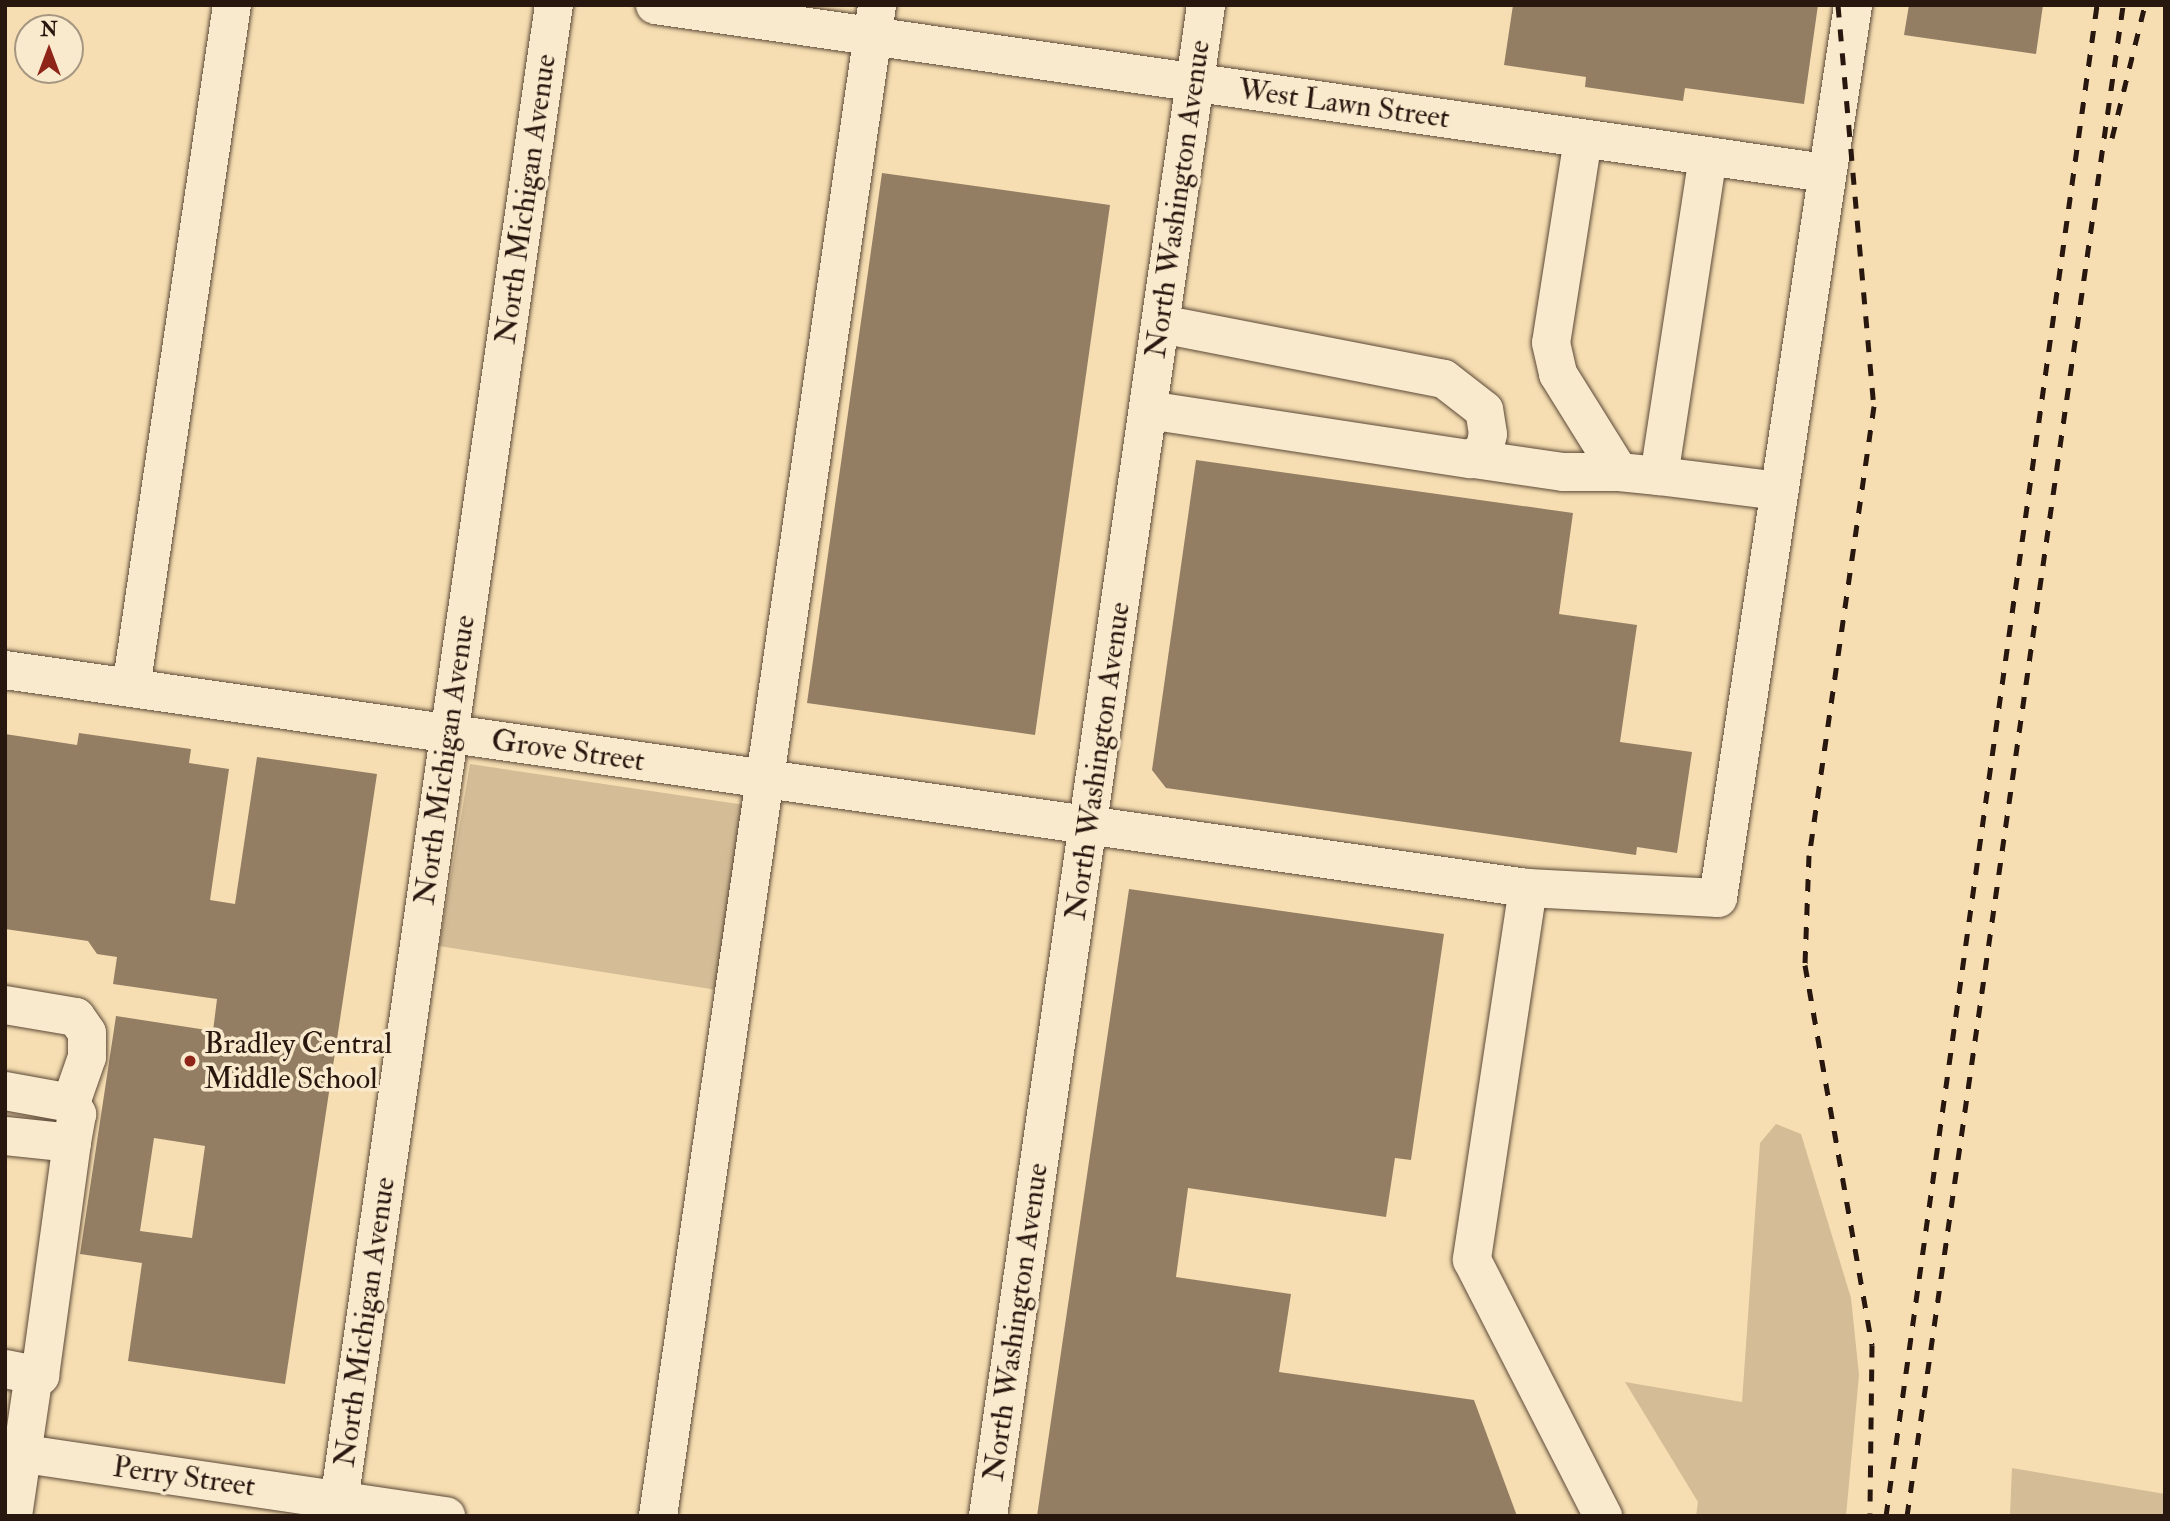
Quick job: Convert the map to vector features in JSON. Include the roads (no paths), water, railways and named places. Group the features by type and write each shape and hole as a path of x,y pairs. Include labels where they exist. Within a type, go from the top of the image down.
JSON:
{"street":[{"path":"131,688 232,5"},
{"name":"North Michigan Avenue","path":"338,1508 554,5"},
{"name":"West Lawn Street","path":"656,5 874,21 1195,83 1825,173"},
{"name":"North Washington Avenue","path":"988,1516 1206,5"},
{"path":"1148,410 1563,472 1619,472 1779,491 1825,173 1853,5"},
{"path":"657,1516 874,21"},
{"path":"1583,139 1551,343 1558,374 1619,472"},
{"path":"1659,476 1708,156"},
{"path":"1160,324 1444,379 1483,410 1488,434 1475,459"},
{"name":"Grove Street","path":"5,670 1528,888 1718,898 1779,491"},
{"path":"1528,888 1472,1260 1603,1516"},
{"path":"5,1005 76,1017 87,1033 88,1057 71,1103 77,1114 40,1376 20,1372 14,1452 13,1516"},
{"path":"5,1091 71,1103"},
{"path":"5,1136 72,1143"},
{"name":"Perry Street","path":"14,1452 338,1508 446,1516"}],"railway":[{"path":"1838,5 1874,406 1809,855 1805,965 1872,1345 1870,1516"},
{"path":"1886,1516 2097,5"},
{"path":"1907,1516 2123,5"},
{"path":"2112,138 2145,5"}],"place":[{"name":"Bradley Central Middle School","path":"190,1061"}]}
